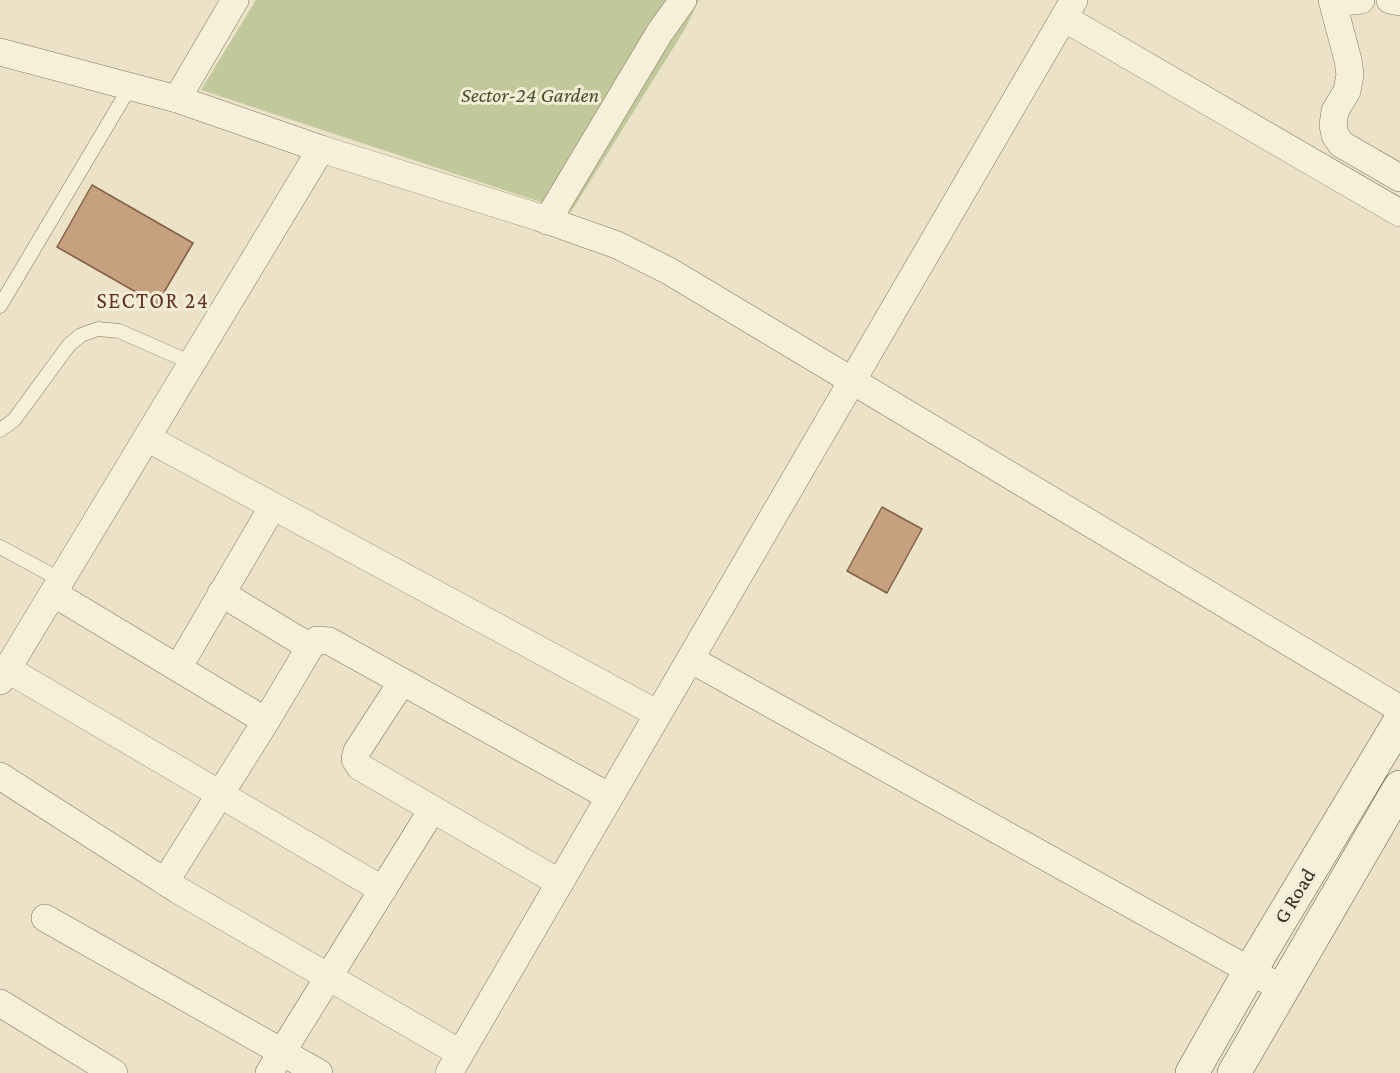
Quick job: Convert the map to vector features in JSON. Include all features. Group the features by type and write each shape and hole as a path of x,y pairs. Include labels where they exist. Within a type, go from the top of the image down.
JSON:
{"street":[{"path":"177,99 235,0"},
{"path":"547,221 660,32 683,0"},
{"path":"1361,0 1332,2 1350,75 1347,91 1335,111 1332,125 1341,144 1400,178"},
{"path":"1390,0 1400,2"},
{"path":"0,776 165,882 328,977 454,1063 1069,9 1400,213"},
{"path":"2,58 177,99 617,245 669,271 1400,709"},
{"path":"321,148 4,675 220,794 383,890"},
{"path":"147,438 658,714"},
{"path":"178,668 273,506"},
{"path":"57,587 178,668 266,721"},
{"path":"221,593 310,647"},
{"path":"165,882 310,647 317,640 329,641 610,797"},
{"path":"690,659 1283,989"},
{"path":"402,682 357,751 355,759 360,767 560,883"},
{"name":"G Road","path":"1192,1073 1250,971 1400,721"},
{"path":"1358,791 1396,803"},
{"name":"G Road","path":"1234,1073 1396,803"},
{"path":"276,1063 432,810"},
{"path":"45,918 276,1063 319,1073"},
{"path":"0,1003 114,1073"}],"lane":[{"path":"0,306 130,87"},
{"path":"0,430 14,420 69,345 81,335 98,329 119,331 192,363"},
{"path":"0,547 57,587"}],"green space":[{"name":"Sector-24 Garden","path":"256,0 699,0 685,29 571,212 201,90"}],"building":[{"path":"92,185 193,243 157,304 57,247"},
{"path":"882,507 922,529 887,593 847,571"}],"district":[{"name":"SECTOR 24","path":"153,301"}]}
